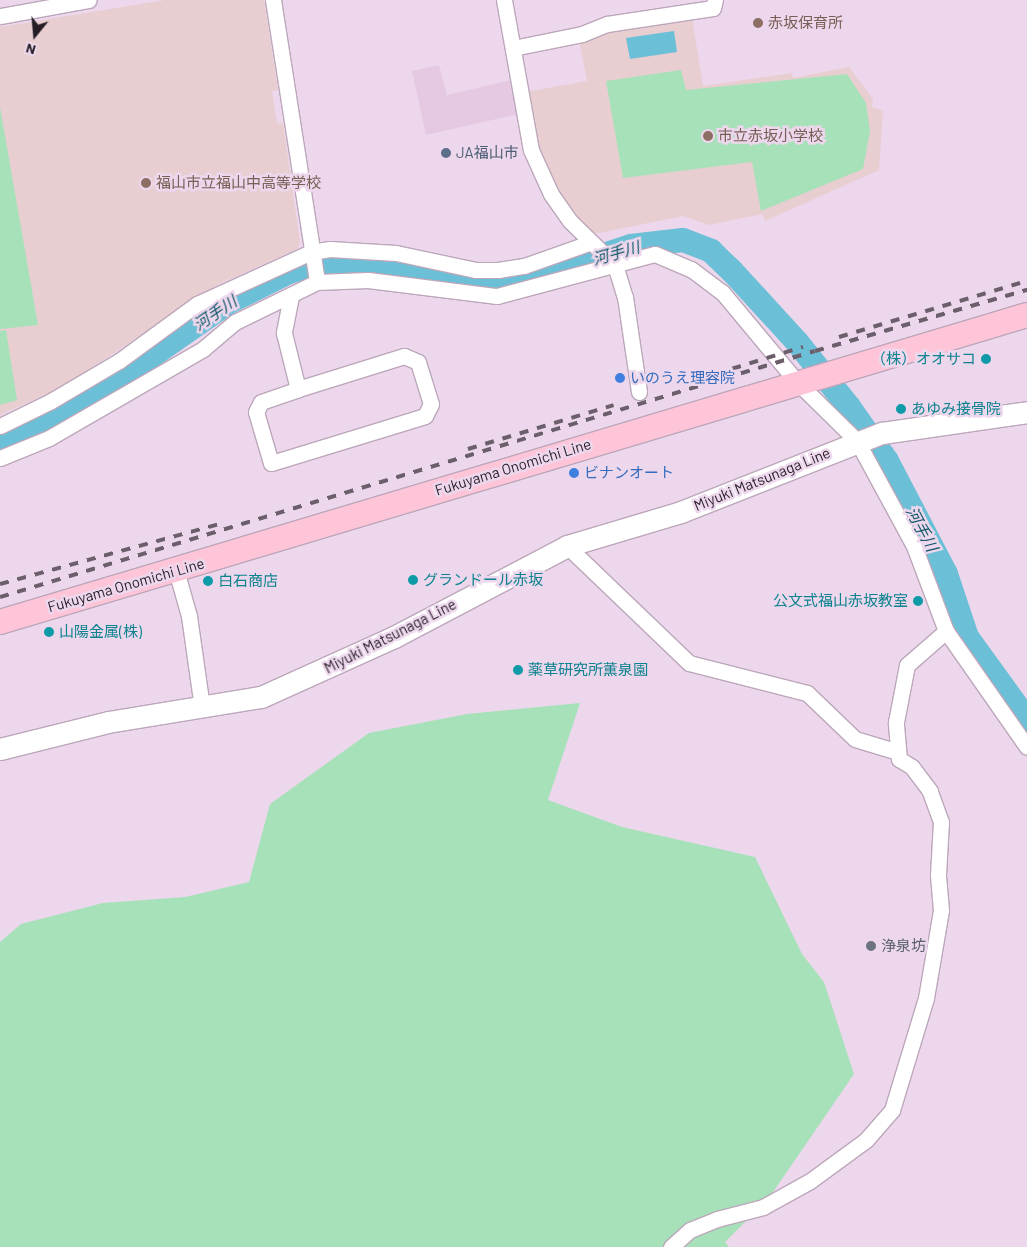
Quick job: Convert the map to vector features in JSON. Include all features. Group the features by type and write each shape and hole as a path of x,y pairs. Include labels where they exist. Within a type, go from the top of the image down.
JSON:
{"main road":[{"name":"Fukuyama Onomichi Line","path":"0,622 802,380 1027,315"},
{"name":"Miyuki Matsunaga Line","path":"0,749 108,722 260,697 294,684 394,637 567,546 681,512 866,438 1027,412"}],"street":[{"path":"0,16 88,0"},
{"path":"273,0 317,280"},
{"path":"504,0 531,150 551,194 591,245 613,264 625,297 638,392"},
{"path":"513,48 582,34 606,24 713,8 715,0"},
{"path":"0,426 51,402 118,361 197,304 312,254 330,249 396,253 476,270 498,270 524,266 591,245"},
{"path":"0,458 49,438 203,349 235,322 291,296 317,280 368,280 497,296 655,254 691,269 722,292 802,380 866,438 914,546 946,631 1027,747"},
{"path":"291,296 284,333 298,389"},
{"path":"404,356 418,362 431,404 425,416 271,463 256,412 261,402 298,389 404,356"},
{"path":"567,546 690,663 807,694 855,739 898,752"},
{"path":"176,570 189,616 202,707"},
{"path":"671,1247 690,1230 717,1219 762,1208 810,1181 866,1140 892,1110 926,998 941,910 938,875 941,822 930,791 912,767 899,759 896,722 907,666 946,631"}],"shaded area":[{"name":"福山市立福山中高等学校","path":"165,0 264,0 278,90 272,91 277,124 283,123 300,242 297,249 219,284 62,387 0,415 0,27"},
{"name":"市立赤坂小学校","path":"692,18 703,86 792,73 793,78 849,67 873,99 872,107 883,111 879,170 765,221 763,214 709,225 683,216 589,235 559,196 541,161 526,92 587,81 579,40 602,29"},
{"path":"439,65 447,95 511,80 519,114 426,135 412,71"}],"green space":[{"path":"681,70 686,90 847,74 866,103 870,131 863,169 761,211 752,162 623,178 606,81"},
{"path":"0,107 38,325 0,329"},
{"path":"6,330 17,400 0,405 0,331"},
{"path":"580,703 548,800 622,827 755,857 802,954 824,982 854,1074 769,1198 725,1242 729,1247 0,1247 0,942 21,924 103,903 185,897 249,882 270,804 369,733 467,714"}],"water":[{"path":"674,31 677,52 630,59 626,38"}],"waterway":[{"name":"河手川","path":"0,441 116,381 229,302 289,272 326,262 377,265 455,281 494,285 527,280 631,246 683,240 711,251 731,270 797,342 849,407 887,461 946,574 967,637 1027,720"}],"railway":[{"path":"839,337 1027,281"},
{"path":"0,597 815,351 1027,290"},
{"path":"715,374 803,347"},
{"path":"468,449 614,405"},
{"path":"0,584 219,524"}],"place":[{"name":"赤坂保育所","path":"758,23"},
{"name":"市立赤坂小学校","path":"708,136"},
{"name":"JA福山市","path":"446,153"},
{"name":"福山市立福山中高等学校","path":"146,183"},
{"name":"（株）オオサコ","path":"986,359"},
{"name":"いのうえ理容院","path":"620,378"},
{"name":"あゆみ接骨院","path":"901,409"},
{"name":"ビナンオート","path":"574,473"},
{"name":"グランドール赤坂","path":"413,580"},
{"name":"白石商店","path":"208,581"},
{"name":"公文式福山赤坂教室","path":"918,601"},
{"name":"山陽金属(株)","path":"49,632"},
{"name":"薬草研究所薫泉園","path":"518,670"},
{"name":"浄泉坊","path":"871,946"}]}
